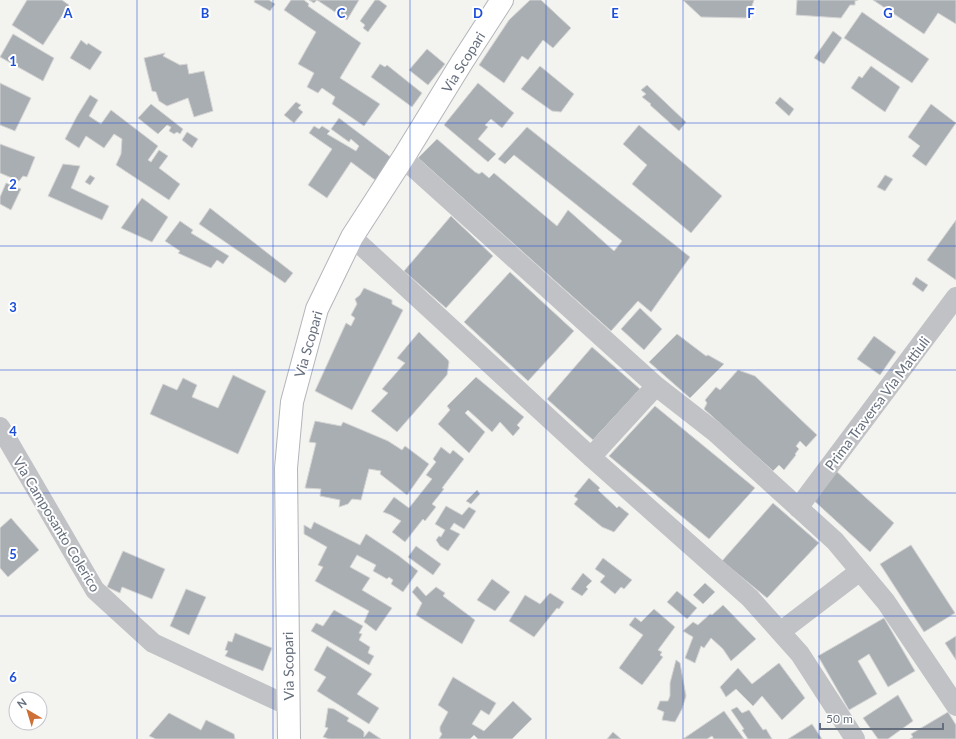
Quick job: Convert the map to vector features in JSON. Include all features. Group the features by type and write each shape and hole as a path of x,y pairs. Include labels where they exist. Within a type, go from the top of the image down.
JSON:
{"street":[{"name":"Via Scopari","path":"289,739 286,468 292,402 318,309 352,237 502,0"},
{"path":"403,158 656,386 715,432 835,541 886,602 956,706"},
{"path":"352,237 592,457 750,598 800,654 855,739"},
{"name":"Prima Traversa Via Mattiuli","path":"798,508 956,297"},
{"path":"592,457 656,386"},
{"name":"Via Camposanto Colerico","path":"0,427 95,590 153,643 289,706"},
{"path":"780,632 860,571"}],"building":[{"path":"27,0 62,0 69,5 43,45 12,25"},
{"path":"255,0 269,0 275,4 270,11 254,2"},
{"path":"291,0 304,0 309,4 308,6 361,43 340,78 380,104 364,126 332,104 335,97 322,88 318,93 307,87 314,73 298,64 316,32 284,10"},
{"path":"309,0 317,0 314,3"},
{"path":"317,0 359,0 347,20"},
{"path":"375,0 379,0 387,6 368,32 363,28 365,25 360,21"},
{"path":"530,0 541,0 571,28 553,48 543,40 528,60 522,56 504,83 479,65 509,20"},
{"path":"683,0 754,0 748,18 701,17"},
{"path":"797,0 858,0 855,1 855,5 850,5 841,18 796,15"},
{"path":"873,0 956,0 956,24 938,13 924,34"},
{"path":"862,12 929,59 912,83 844,38"},
{"path":"833,31 842,38 824,64 814,58"},
{"path":"13,34 54,58 43,81 0,57"},
{"path":"81,40 87,45 88,43 102,52 90,70 70,58"},
{"path":"427,49 445,64 428,85 409,70"},
{"path":"165,53 163,56 180,65 187,64 189,74 204,71 213,111 194,117 188,98 167,106 159,101 156,92 152,91 144,58"},
{"path":"380,64 385,67 387,65 422,93 412,107 371,77"},
{"path":"540,66 574,94 561,112 552,111 521,89"},
{"path":"871,66 900,87 885,112 851,88 859,76 862,78"},
{"path":"0,83 31,98 15,131 0,125"},
{"path":"478,83 514,113 502,128 491,119 485,125 488,127 478,139 496,154 488,162 444,125"},
{"path":"647,85 686,122 679,131 642,97 646,94 641,90"},
{"path":"90,95 98,100 89,116 101,124 111,110 158,146 148,160 151,162 159,150 168,156 159,168 180,184 169,200 116,165 121,154 122,139 114,134 104,148 86,136 79,148 65,139"},
{"path":"780,97 794,109 789,116 775,103"},
{"path":"296,102 301,105 298,108 303,112 294,123 284,115"},
{"path":"151,104 183,129 180,134 177,132 174,134 169,131 171,127 167,125 158,134 138,118"},
{"path":"931,104 956,123 926,166 912,156 920,146 908,137"},
{"path":"339,118 392,158 375,180 351,162 327,198 308,185 332,149 309,133 314,126 319,129 322,126 330,131 327,134 356,151 359,146 351,139 349,142 331,129"},
{"path":"639,125 722,196 691,233 632,184 647,165 623,144"},
{"path":"527,127 690,257 651,312 638,301 611,331 418,158 437,139 475,172 479,174 482,172 489,178 494,173 557,226 568,210 614,251 622,241 514,155 505,164 498,159"},
{"path":"187,132 198,139 192,148 182,140"},
{"path":"0,144 35,157 27,177 23,176 19,181 0,173"},
{"path":"63,164 80,166 71,188 109,206 102,220 48,196"},
{"path":"90,175 95,178 90,185 85,182"},
{"path":"885,175 893,179 885,191 877,187"},
{"path":"6,183 21,189 11,210 0,204 0,197"},
{"path":"142,198 168,217 152,242 121,228"},
{"path":"210,208 293,273 285,283 199,224"},
{"path":"451,216 493,256 446,308 404,271"},
{"path":"956,220 956,280 927,260"},
{"path":"180,221 193,230 191,233 229,256 223,264 217,260 211,268 178,253 180,251 165,241"},
{"path":"510,272 574,331 528,381 464,322"},
{"path":"916,277 928,285 923,292 912,284"},
{"path":"364,288 392,300 392,304 403,310 352,410 315,391 346,323 351,326 355,318 351,315 357,304 355,299 360,295"},
{"path":"640,308 662,329 644,350 621,329"},
{"path":"419,332 448,360 447,375 397,432 371,411 388,393 382,389 405,363 397,358"},
{"path":"677,334 706,356 708,355 724,364 690,398 649,362"},
{"path":"874,336 896,352 880,375 857,359"},
{"path":"592,347 640,389 593,440 547,399"},
{"path":"738,370 755,376 817,435 806,447 800,441 796,446 799,449 795,454 796,455 784,470 779,465 773,471 704,409 707,403 705,400 716,387 720,390"},
{"path":"233,375 266,391 238,454 150,414 163,384 177,390 183,378 197,385 192,397 218,408"},
{"path":"476,377 524,417 517,425 520,428 513,436 500,422 492,432 468,410 465,413 485,432 469,453 438,424 450,410 447,406"},
{"path":"655,406 755,488 709,539 609,456"},
{"path":"315,421 341,426 343,422 388,441 402,450 405,446 429,464 407,495 380,474 381,471 369,469 361,500 352,499 348,504 339,507 340,500 320,496 321,489 305,488 316,443 309,442"},
{"path":"441,447 450,454 453,450 464,459 432,504 436,507 425,521 423,519 405,542 392,532 401,521 383,512 394,497 409,508 432,479 426,475 436,462 433,459"},
{"path":"835,470 894,523 870,552 810,497"},
{"path":"589,478 600,488 598,490 617,508 619,506 629,514 614,532 602,527 574,504 578,499 574,496"},
{"path":"477,490 480,494 471,504 466,501"},
{"path":"773,503 819,543 767,598 722,561"},
{"path":"446,506 462,515 469,507 476,511 464,529 454,523 450,529 460,534 448,551 440,546 436,540 439,536 441,537 445,530 435,524"},
{"path":"11,518 39,550 8,577 0,568 0,528"},
{"path":"314,522 360,545 366,534 399,556 418,571 403,592 391,584 393,580 389,577 387,579 373,571 376,565 357,555 350,567 370,578 362,590 392,608 376,631 364,622 369,611 315,581 323,567 318,565 327,547 304,534 304,525 311,529"},
{"path":"911,545 955,613 924,632 880,564"},
{"path":"416,546 441,564 433,575 408,557"},
{"path":"123,551 165,569 152,599 122,587 120,593 107,587"},
{"path":"603,558 632,580 624,589 621,587 615,594 600,582 605,576 595,569"},
{"path":"583,573 592,581 586,587 588,589 582,596 571,589"},
{"path":"492,579 510,592 495,611 477,600"},
{"path":"705,583 715,592 703,604 693,595"},
{"path":"417,586 426,596 436,587 445,593 443,596 475,620 462,644 416,615 422,603 412,592"},
{"path":"186,589 206,597 189,635 170,626"},
{"path":"677,591 697,608 687,619 667,602"},
{"path":"550,593 564,602 559,609 557,608 534,637 509,621 525,595 540,604"},
{"path":"723,605 756,639 731,661 723,649 711,638 704,648 701,646 695,663 685,658 693,637 683,631 693,622 698,625"},
{"path":"654,609 675,627 658,650 662,652 660,655 663,657 642,685 619,668 643,635 629,625 635,617 641,622"},
{"path":"334,610 363,626 359,633 362,634 359,640 370,647 368,653 374,656 369,665 311,631 316,623 323,626"},
{"path":"884,618 915,671 888,687 869,654 858,661 877,694 849,710 818,656"},
{"path":"235,633 272,648 263,671 225,656 228,651 225,650 228,641 232,642"},
{"path":"956,636 956,660 945,643"},
{"path":"327,646 372,674 357,694 379,708 369,724 317,691 326,677 314,670"},
{"path":"676,660 680,663 686,696 682,709 675,722 662,720 664,712 657,709 660,701 668,701 670,696 670,683"},
{"path":"779,663 805,698 782,720 762,696 753,706 736,689 726,697 720,687 738,668 752,684"},
{"path":"453,677 496,703 489,715 481,710 472,724 484,731 513,701 532,719 512,739 478,739 474,735 470,739 439,739 442,734 440,727 448,712 438,705"},
{"path":"898,695 913,721 888,739 878,739 863,718"},
{"path":"737,707 742,713 749,710 763,730 766,729 772,739 748,739 742,730 744,729 731,710"},
{"path":"328,708 334,709 349,718 347,721 361,729 364,732 364,737 369,731 381,739 329,739 323,737 328,728 325,727"},
{"path":"724,711 744,739 714,739 712,736 707,739 683,739"},
{"path":"948,712 956,725 956,739 910,739 913,737 911,734"},
{"path":"169,713 201,730 206,720 234,734 235,739 156,739 149,736"},
{"path":"812,724 822,739 788,739"},
{"path":"613,732 621,739 607,739"}]}
